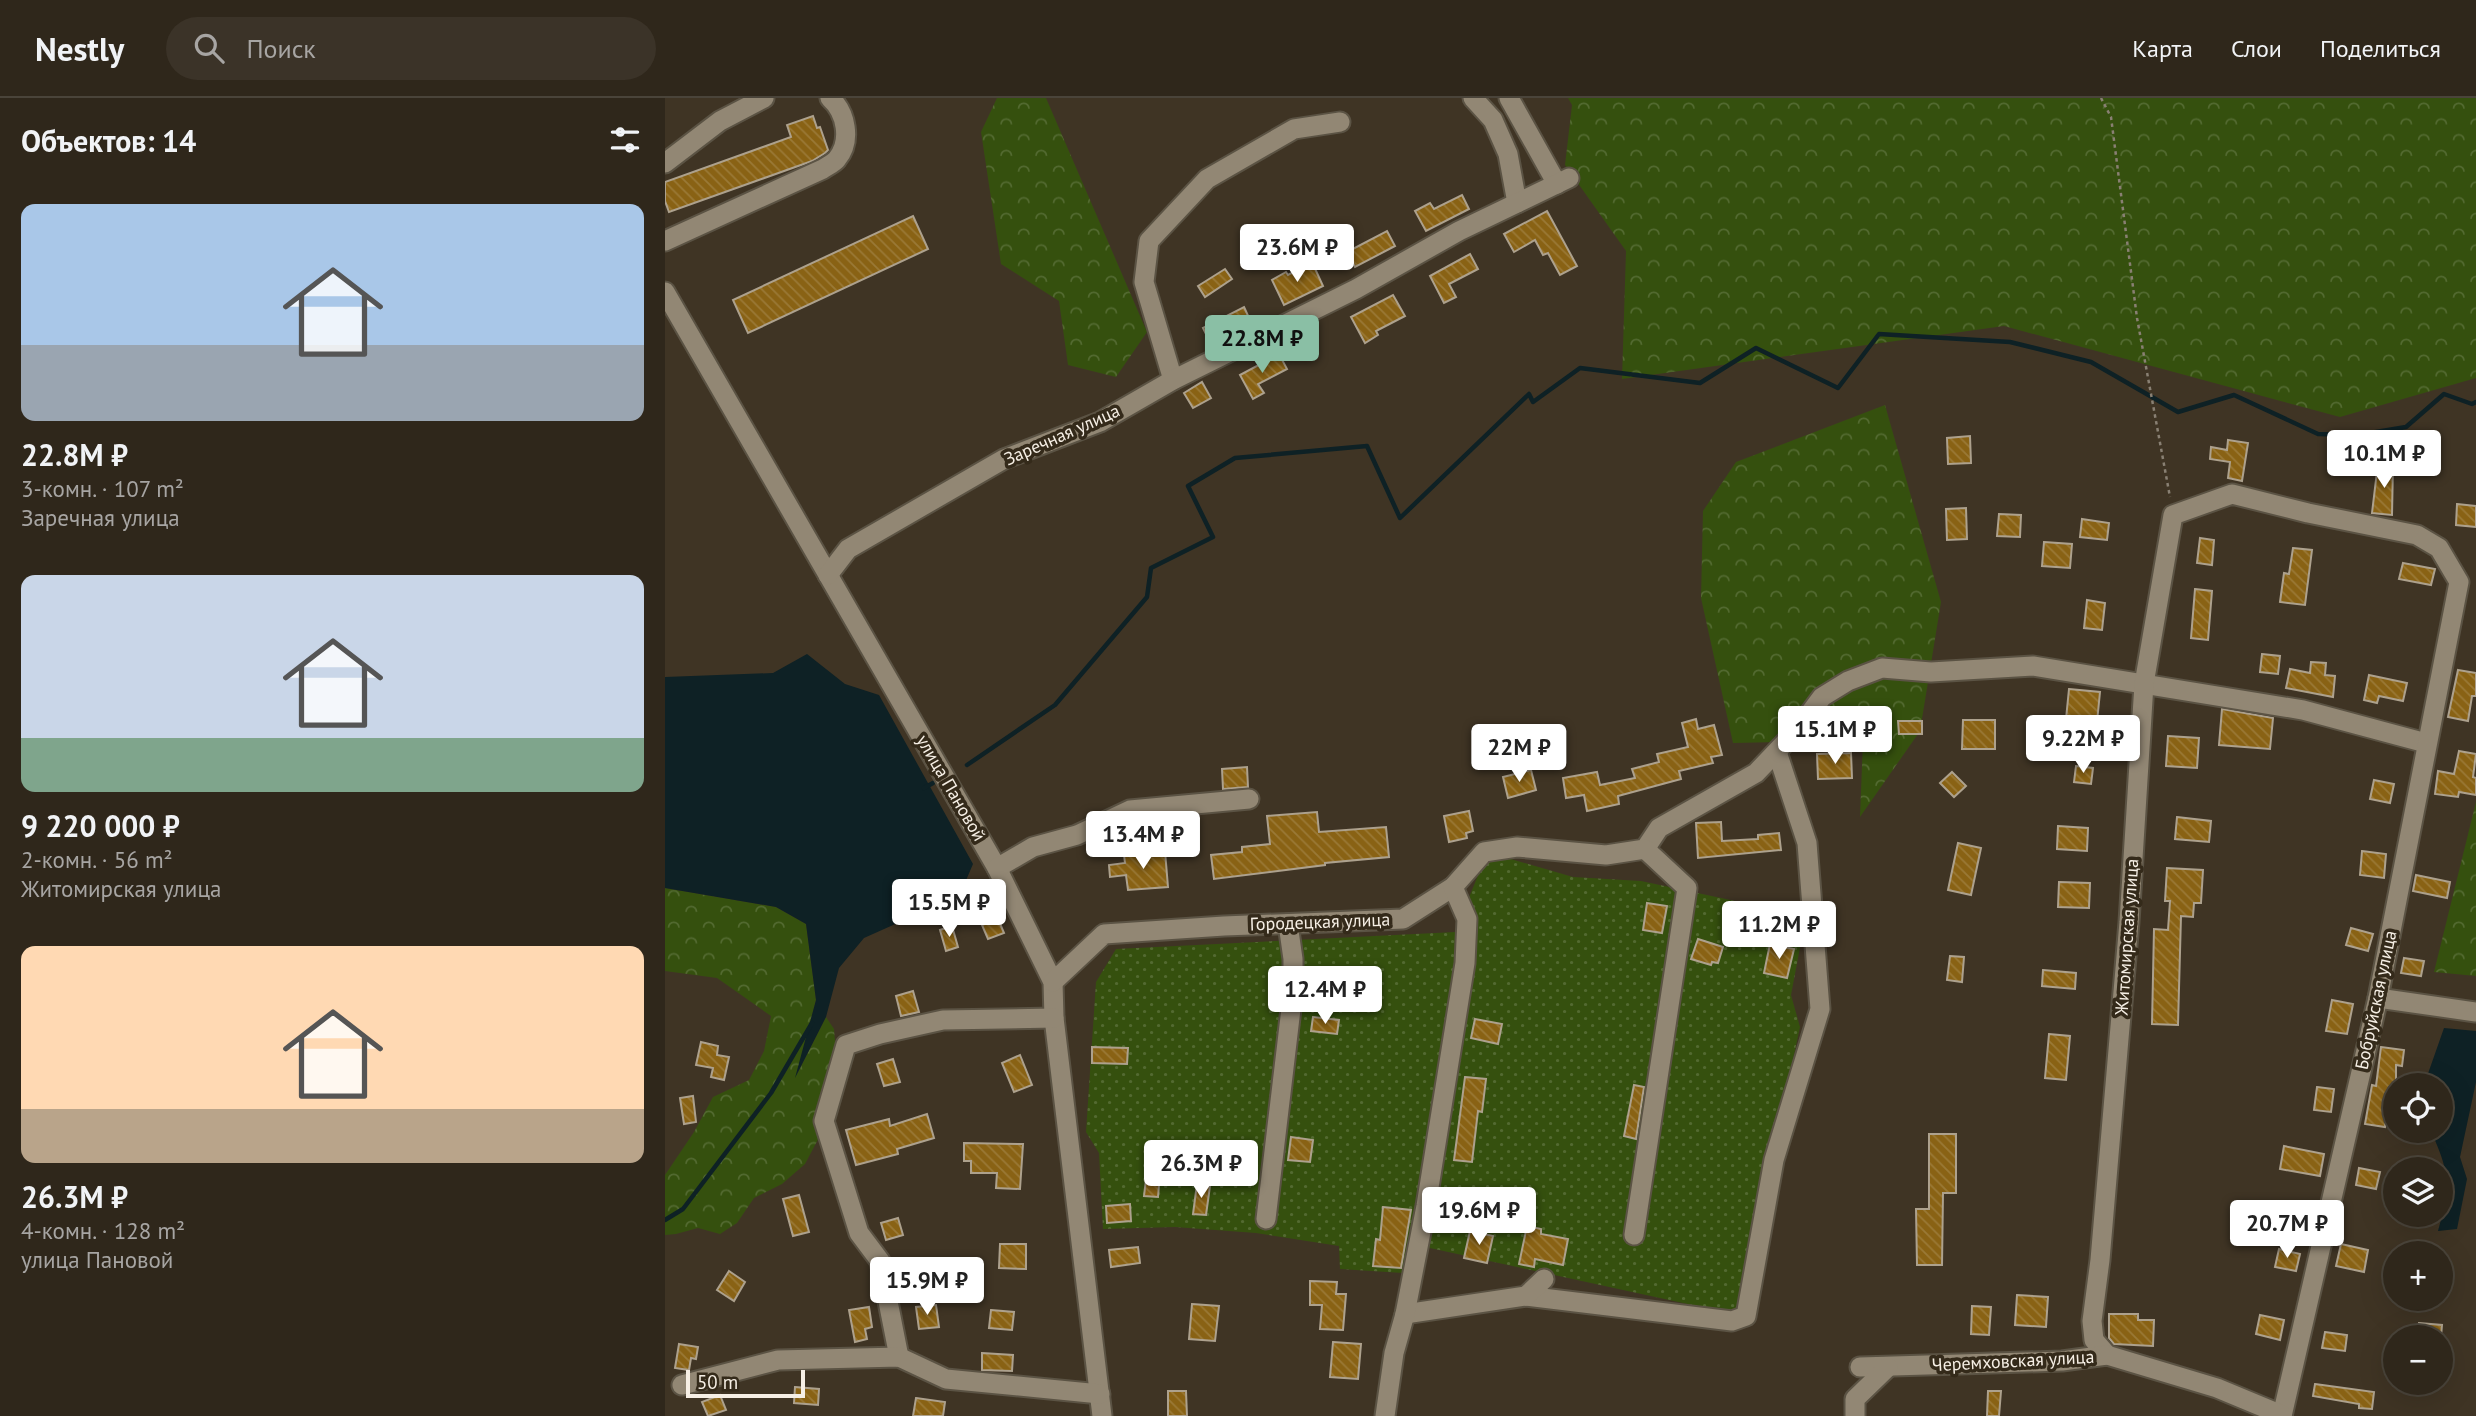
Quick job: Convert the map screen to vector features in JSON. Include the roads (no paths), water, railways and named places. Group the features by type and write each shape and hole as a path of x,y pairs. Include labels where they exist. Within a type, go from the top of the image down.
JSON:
{"street":[{"path":"665,163 720,121 764,98"},
{"path":"665,242 823,169 837,159 845,144 846,127 840,107 830,98"},
{"path":"1473,98 1493,120 1508,154 1517,203"},
{"name":"Заречная улица","path":"828,575 848,549 1004,459 1100,422 1173,380 1356,289 1459,231 1563,181 1509,98"},
{"path":"1173,380 1144,282 1149,241 1207,179 1294,129 1341,122"},
{"name":"улица Пановой","path":"665,292 997,868 1053,982 1054,1018 1103,1416"},
{"name":"Житомирская улица","path":"2107,1355 2094,1340 2092,1321 2100,1260 2129,922 2144,684 2173,515 2232,494 2308,513 2417,535 2439,548 2459,582"},
{"name":"Бобруйская улица","path":"2282,1415 2378,998 2459,582"},
{"path":"1635,1235 1687,888 1645,849 1659,828 1756,774 1798,729 1822,697 1848,681 1882,667 1931,672 2033,666 2303,710 2426,743"},
{"path":"1405,1314 1526,1296 1732,1321 1746,1316 1774,1160 1820,1009 1807,843 1777,752"},
{"path":"997,868 1033,847 1077,835 1130,810 1249,799"},
{"name":"Городецкая улица","path":"1053,982 1104,934 1403,919 1453,887 1484,852 1517,848 1606,855 1645,849"},
{"path":"1385,1416 1394,1353 1405,1314 1426,1206 1465,963 1467,919 1453,887"},
{"path":"1266,1219 1293,992 1293,959 1288,924"},
{"path":"2378,998 2476,1012"},
{"path":"899,1357 880,1261 859,1233 824,1121 846,1045 880,1034 943,1020 1054,1018"},
{"path":"1526,1296 1543,1279"},
{"name":"Черемховская улица","path":"1860,1367 2062,1361 2107,1355 2217,1388 2282,1415"},
{"path":"682,1385 778,1360 899,1357 946,1379 1100,1394"},
{"path":"1854,1416 1855,1399 1888,1367"}],"water":[{"path":"807,654 845,684 879,695 973,864 955,906 920,913 864,938 839,968 826,1017 795,1078 816,1000 806,924 776,907 665,888 665,677 773,673"},
{"path":"2444,1028 2476,1031 2476,1082 2460,1157 2467,1179 2457,1229 2438,1231 2439,1227 2453,1227 2453,1157 2442,1157 2436,1143 2453,1143 2453,1073 2428,1073"}],"waterway":[{"path":"967,765 1055,705 1147,597 1151,568 1213,537 1188,486 1235,458 1367,446 1400,518 1529,394 1533,402 1580,368 1700,383 1756,348 1838,388 1879,334 2010,342 2091,362 2178,412 2234,395 2318,434 2358,435 2406,427 2444,394 2472,404 2476,402"},
{"path":"924,788 933,783"},
{"path":"665,1220 683,1209 771,1093 812,1023"}]}
